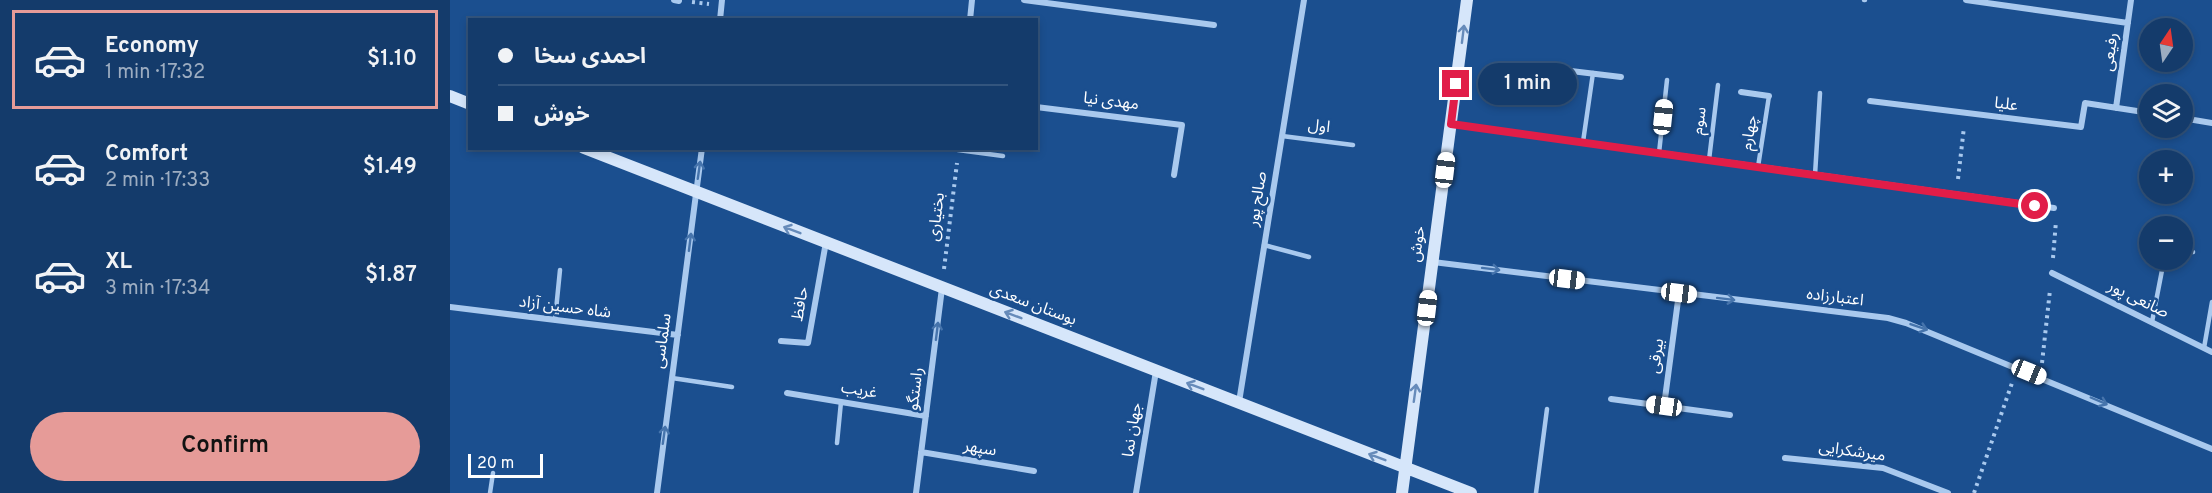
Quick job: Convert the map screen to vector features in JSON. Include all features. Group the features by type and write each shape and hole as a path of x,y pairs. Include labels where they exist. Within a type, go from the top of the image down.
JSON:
{"street":[{"path":"674,0 679,1"},
{"path":"970,18 972,0"},
{"path":"1024,0 1214,25"},
{"name":"صالح پور","path":"1239,403 1304,0"},
{"path":"1966,0 1994,2 2128,23"},
{"name":"رفیعی","path":"2116,108 2131,0"},
{"name":"خوش","path":"1402,493 1465,1"},
{"path":"720,18 722,3"},
{"path":"1571,71 1621,77"},
{"name":"چهارم","path":"1741,92 1769,96"},
{"path":"450,96 468,103"},
{"name":"علیا","path":"1870,101 2081,128 2085,103 2116,108"},
{"name":"مهدی نیا","path":"1038,107 1182,125 1174,175"},
{"path":"2116,108 2139,111"},
{"path":"2193,120 2212,123"},
{"path":"1451,124 2054,208"},
{"name":"بوستان سعدی","path":"589,150 1471,493"},
{"name":"سلماسی","path":"657,493 702,150"},
{"name":"حافظ","path":"781,341 808,343 826,242"},
{"name":"اعتبارزاده","path":"1433,262 1888,318 1924,328 2212,449"},
{"name":"صانعی پور","path":"2052,273 2212,352"},
{"name":"راستگو","path":"916,493 942,288"},
{"name":"بیرقی","path":"1664,406 1679,293"},
{"name":"شاه حسین آزاد","path":"450,307 678,334"},
{"name":"جهان نما","path":"1136,493 1156,370"},
{"name":"غریب","path":"787,393 926,416"},
{"path":"1611,399 1730,415"},
{"name":"سپهر","path":"921,452 1034,471"},
{"name":"میرشکرایی","path":"1785,458 1882,468 1948,493"}],"lane":[{"path":"1583,142 1593,73"},
{"path":"1659,153 1667,80"},
{"name":"سوم","path":"1709,160 1718,85"},
{"path":"1815,175 1820,93"},
{"name":"چهارم","path":"1758,167 1769,96"},
{"name":"اول","path":"1282,136 1353,145"},
{"path":"958,150 1003,156"},
{"path":"1264,246 1309,257"},
{"path":"555,320 560,270"},
{"path":"2152,322 2162,270"},
{"path":"2204,348 2212,302"},
{"path":"672,378 732,387"},
{"path":"837,443 841,402"},
{"path":"1536,493 1547,408"},
{"path":"490,493 493,472"}],"path":[{"path":"679,1 722,3"},
{"path":"1956,195 1966,113"},
{"name":"بختیاری","path":"942,288 958,150"},
{"path":"2040,377 2052,273 2056,218 2054,208"},
{"path":"1974,493 2018,368"}],"route":[{"path":"1456,84 1451,124 2035,206"}]}
